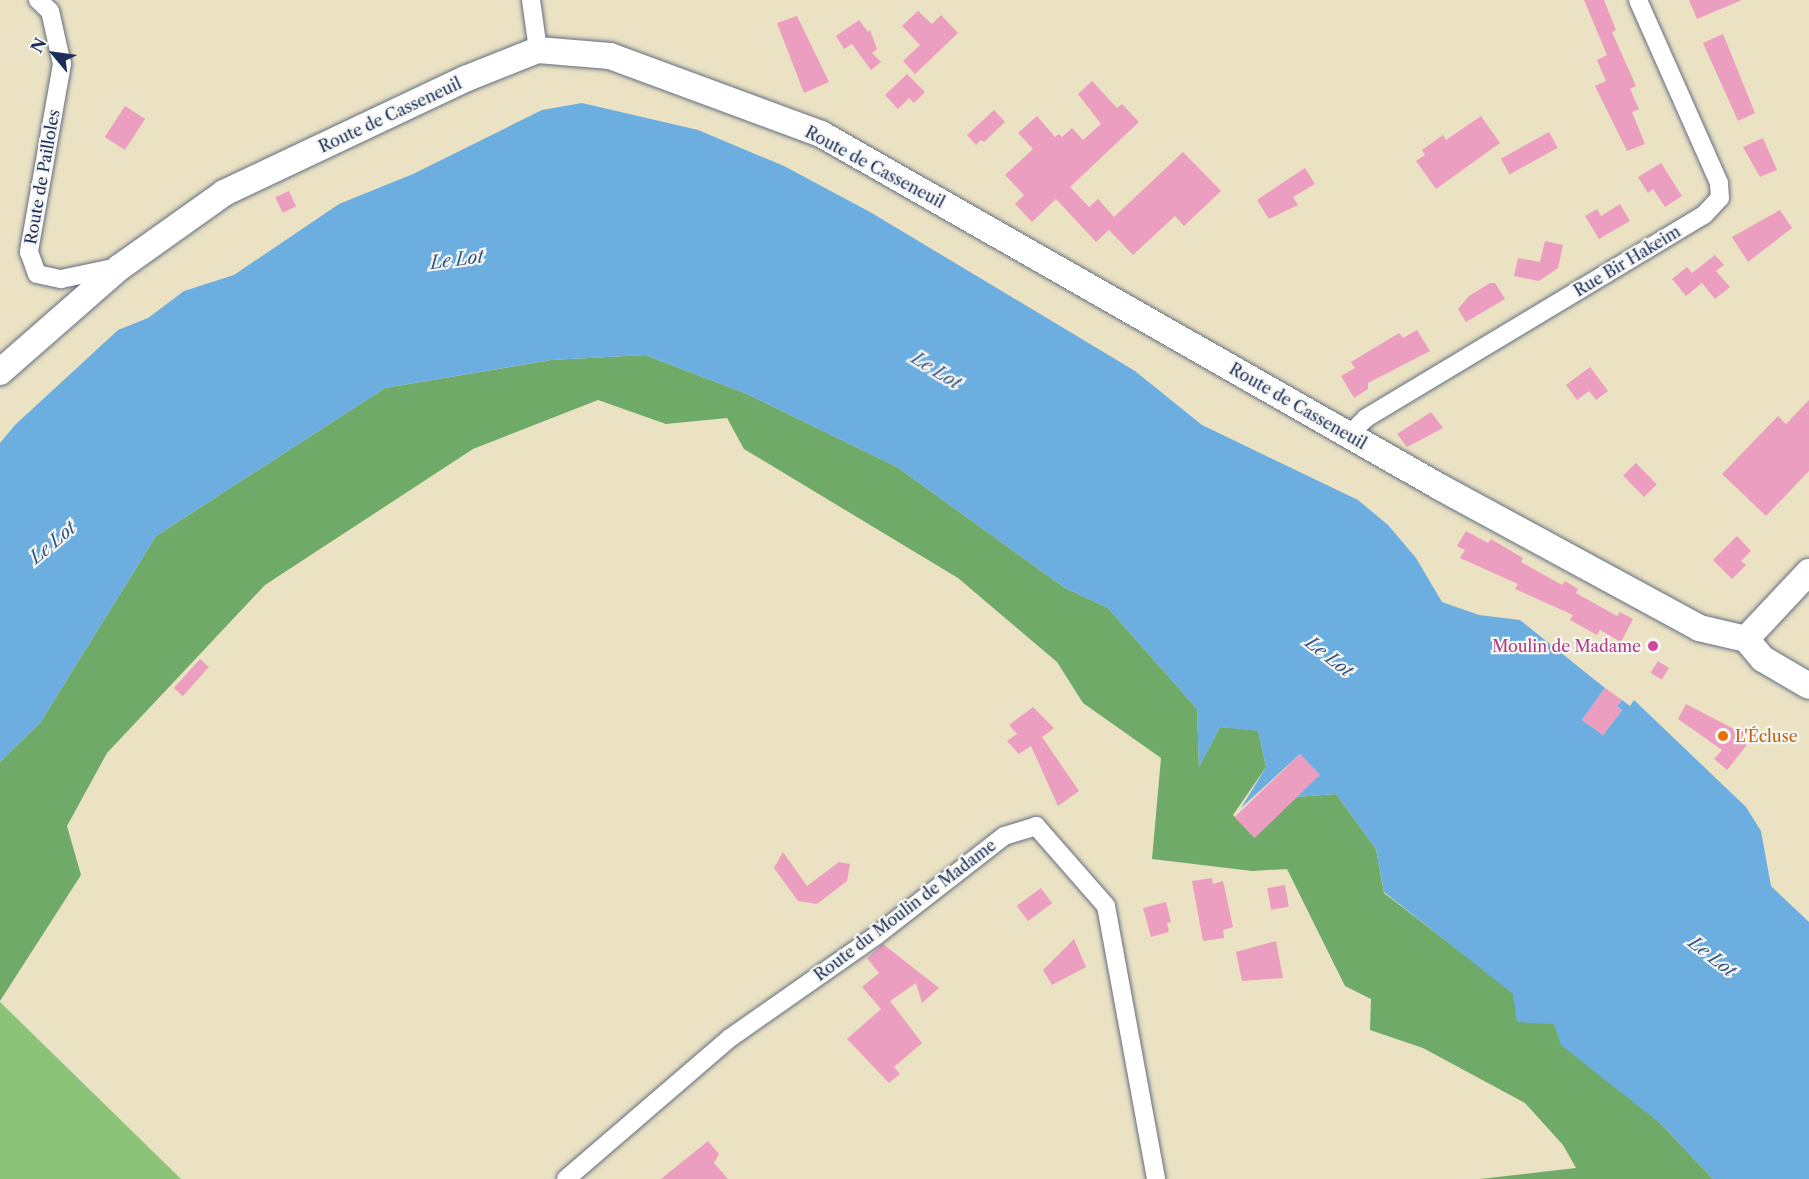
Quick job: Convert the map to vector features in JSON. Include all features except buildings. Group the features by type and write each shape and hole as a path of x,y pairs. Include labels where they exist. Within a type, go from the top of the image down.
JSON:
{"main road":[{"name":"Route de Casseneuil","path":"0,372 120,267 224,194 465,79 538,50 610,56 821,134 1349,435 1699,628 1746,639"},
{"path":"1809,572 1746,639 1764,659 1809,686"}],"street":[{"name":"Route de Pailloles","path":"38,0 50,11 62,64 29,252 37,274 61,279 120,267"},
{"path":"531,0 538,50"},
{"name":"Rue Bir Hakeim","path":"1349,435 1366,418 1704,215 1720,198 1719,183 1638,0"},
{"name":"Route du Moulin de Madame","path":"566,1179 730,1038 877,935 1004,836 1036,826 1106,906 1156,1179"}],"green space":[{"path":"645,355 747,394 897,467 1065,588 1108,608 1197,709 1199,767 1220,727 1258,730 1266,767 1233,815 1253,836 1296,797 1336,794 1376,849 1384,893 1554,1024 1661,1124 1713,1179 1480,1179 1576,1168 1563,1145 1525,1103 1423,1048 1370,1030 1371,999 1345,986 1287,869 1252,871 1152,859 1161,758 1083,703 1057,662 958,578 744,449 727,418 666,424 598,400 473,449 265,585 107,753 67,826 81,875 0,1001 0,762 40,723 156,536 385,388 551,360"},
{"path":"0,1002 181,1179 0,1179"}],"water":[{"name":"Le Lot","path":"582,103 698,130 784,166 870,212 1135,371 1202,425 1358,500 1388,525 1416,558 1442,602 1479,615 1520,620 1605,688 1582,720 1603,735 1622,710 1617,706 1622,700 1630,706 1634,700 1746,807 1761,831 1771,886 1809,922 1809,1179 1713,1179 1661,1124 1561,1045 1554,1024 1517,1022 1513,994 1384,892 1376,849 1336,794 1296,797 1319,775 1300,754 1241,808 1266,767 1258,731 1220,727 1199,768 1197,709 1108,608 1065,588 897,467 747,394 645,355 551,360 385,388 156,536 40,723 0,762 0,443 15,425 118,330 148,318 184,291 234,275 339,204 413,174 542,110"}],"place":[{"name":"Moulin de Madame","path":"1653,646"},
{"name":"L'Écluse","path":"1723,736"}]}
